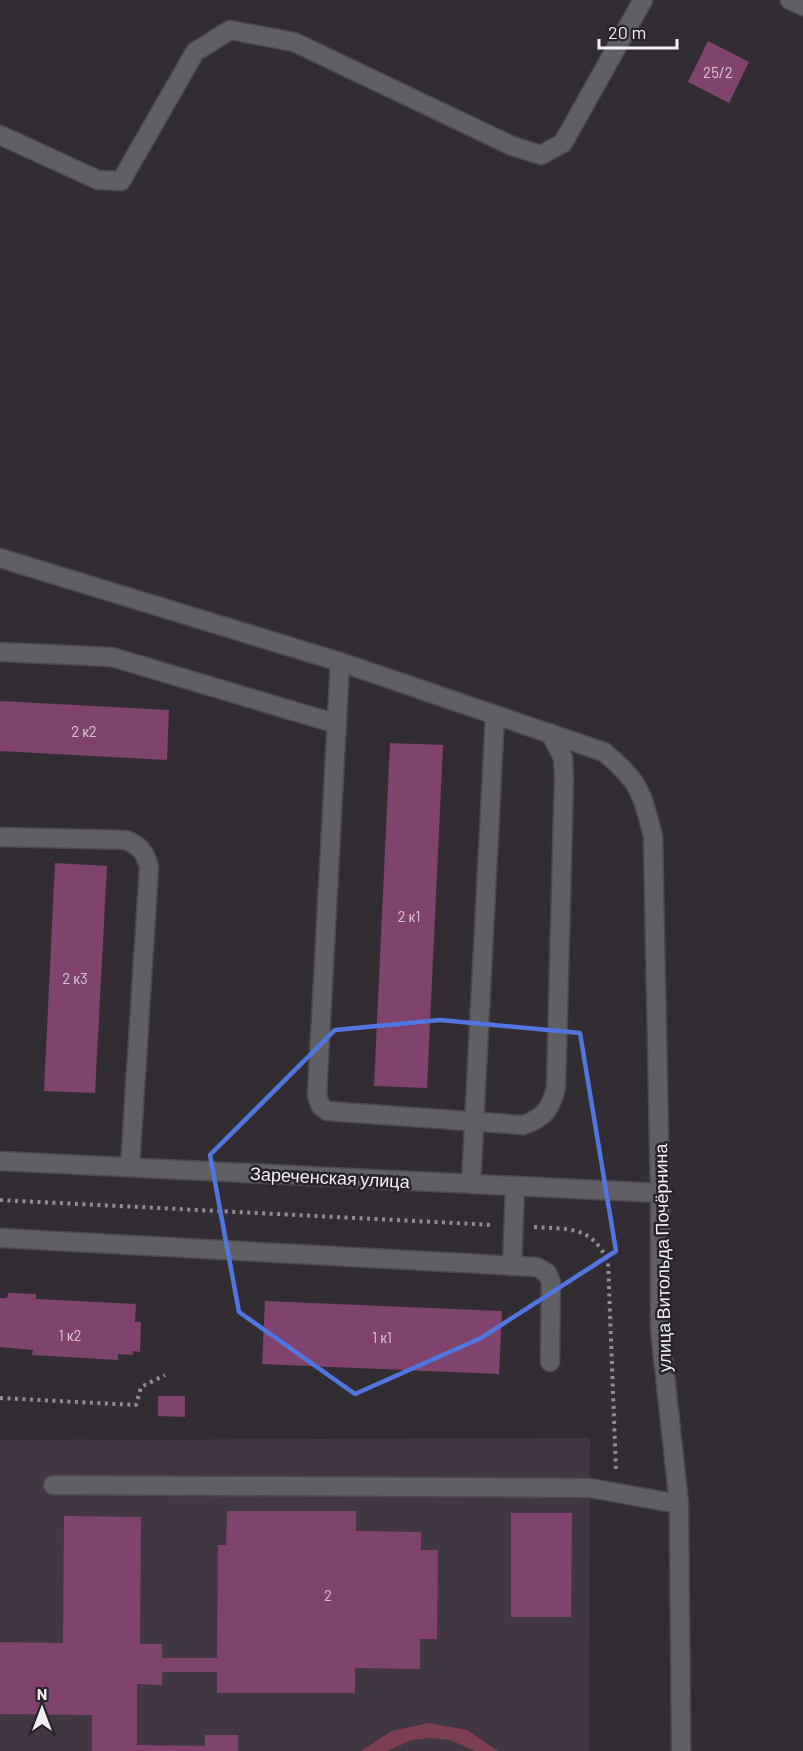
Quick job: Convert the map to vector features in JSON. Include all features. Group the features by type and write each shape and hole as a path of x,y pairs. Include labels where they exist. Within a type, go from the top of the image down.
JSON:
{"street":[{"path":"0,135 98,180 121,181 195,52 230,30 294,42 512,146 541,155 563,143 643,0"},
{"path":"789,0 803,6"},
{"name":"улица Витольда Почёрнина","path":"0,558 340,662 604,752 626,770 641,790 653,836 660,1193 660,1329 679,1504 681,1751"},
{"path":"0,652 112,657 338,724"},
{"path":"340,662 317,1095 320,1105 327,1111 523,1125 539,1120 553,1102 556,1088 564,777 563,758 550,733"},
{"path":"471,1184 495,715"},
{"path":"0,837 126,840 139,846 145,854 149,867 130,1167"},
{"name":"Зареченская улица","path":"0,1161 660,1193"},
{"path":"512,1266 514,1186"},
{"path":"0,1238 537,1267 547,1273 551,1282 550,1362"},
{"path":"53,1485 590,1488 679,1504"}],"path":[{"path":"0,1398 136,1405 141,1387 165,1375"}],"highlighted area":[{"path":"440,1020 580,1033 616,1251 481,1338 355,1394 239,1312 210,1155 335,1030"}],"shaded area":[{"path":"590,1438 589,1751 0,1751 0,1440"},
{"path":"429,1723 467,1730 498,1751 475,1751 450,1740 431,1738 412,1740 387,1751 361,1751 392,1731"}],"building":[{"path":"708,41 749,62 729,103 688,82"},
{"path":"0,701 169,710 167,760 0,751"},
{"path":"390,743 443,745 427,1088 374,1086"},
{"path":"55,863 107,866 95,1093 44,1091"},
{"path":"8,1293 36,1294 36,1299 136,1304 135,1322 141,1322 140,1352 133,1351 133,1355 118,1354 118,1360 32,1355 33,1350 0,1347 0,1298 7,1298"},
{"path":"265,1301 502,1311 499,1374 262,1364"},
{"path":"158,1396 185,1396 185,1417 158,1416"},
{"path":"227,1511 356,1511 356,1531 421,1532 421,1550 438,1550 437,1639 420,1639 420,1669 355,1668 355,1693 217,1693 217,1672 162,1672 162,1685 137,1684 137,1745 205,1746 205,1735 238,1735 238,1751 92,1751 92,1715 0,1714 0,1642 63,1643 64,1516 141,1517 140,1644 162,1644 162,1658 217,1658 218,1545 226,1545"},
{"path":"511,1513 572,1513 571,1617 511,1617"}]}
